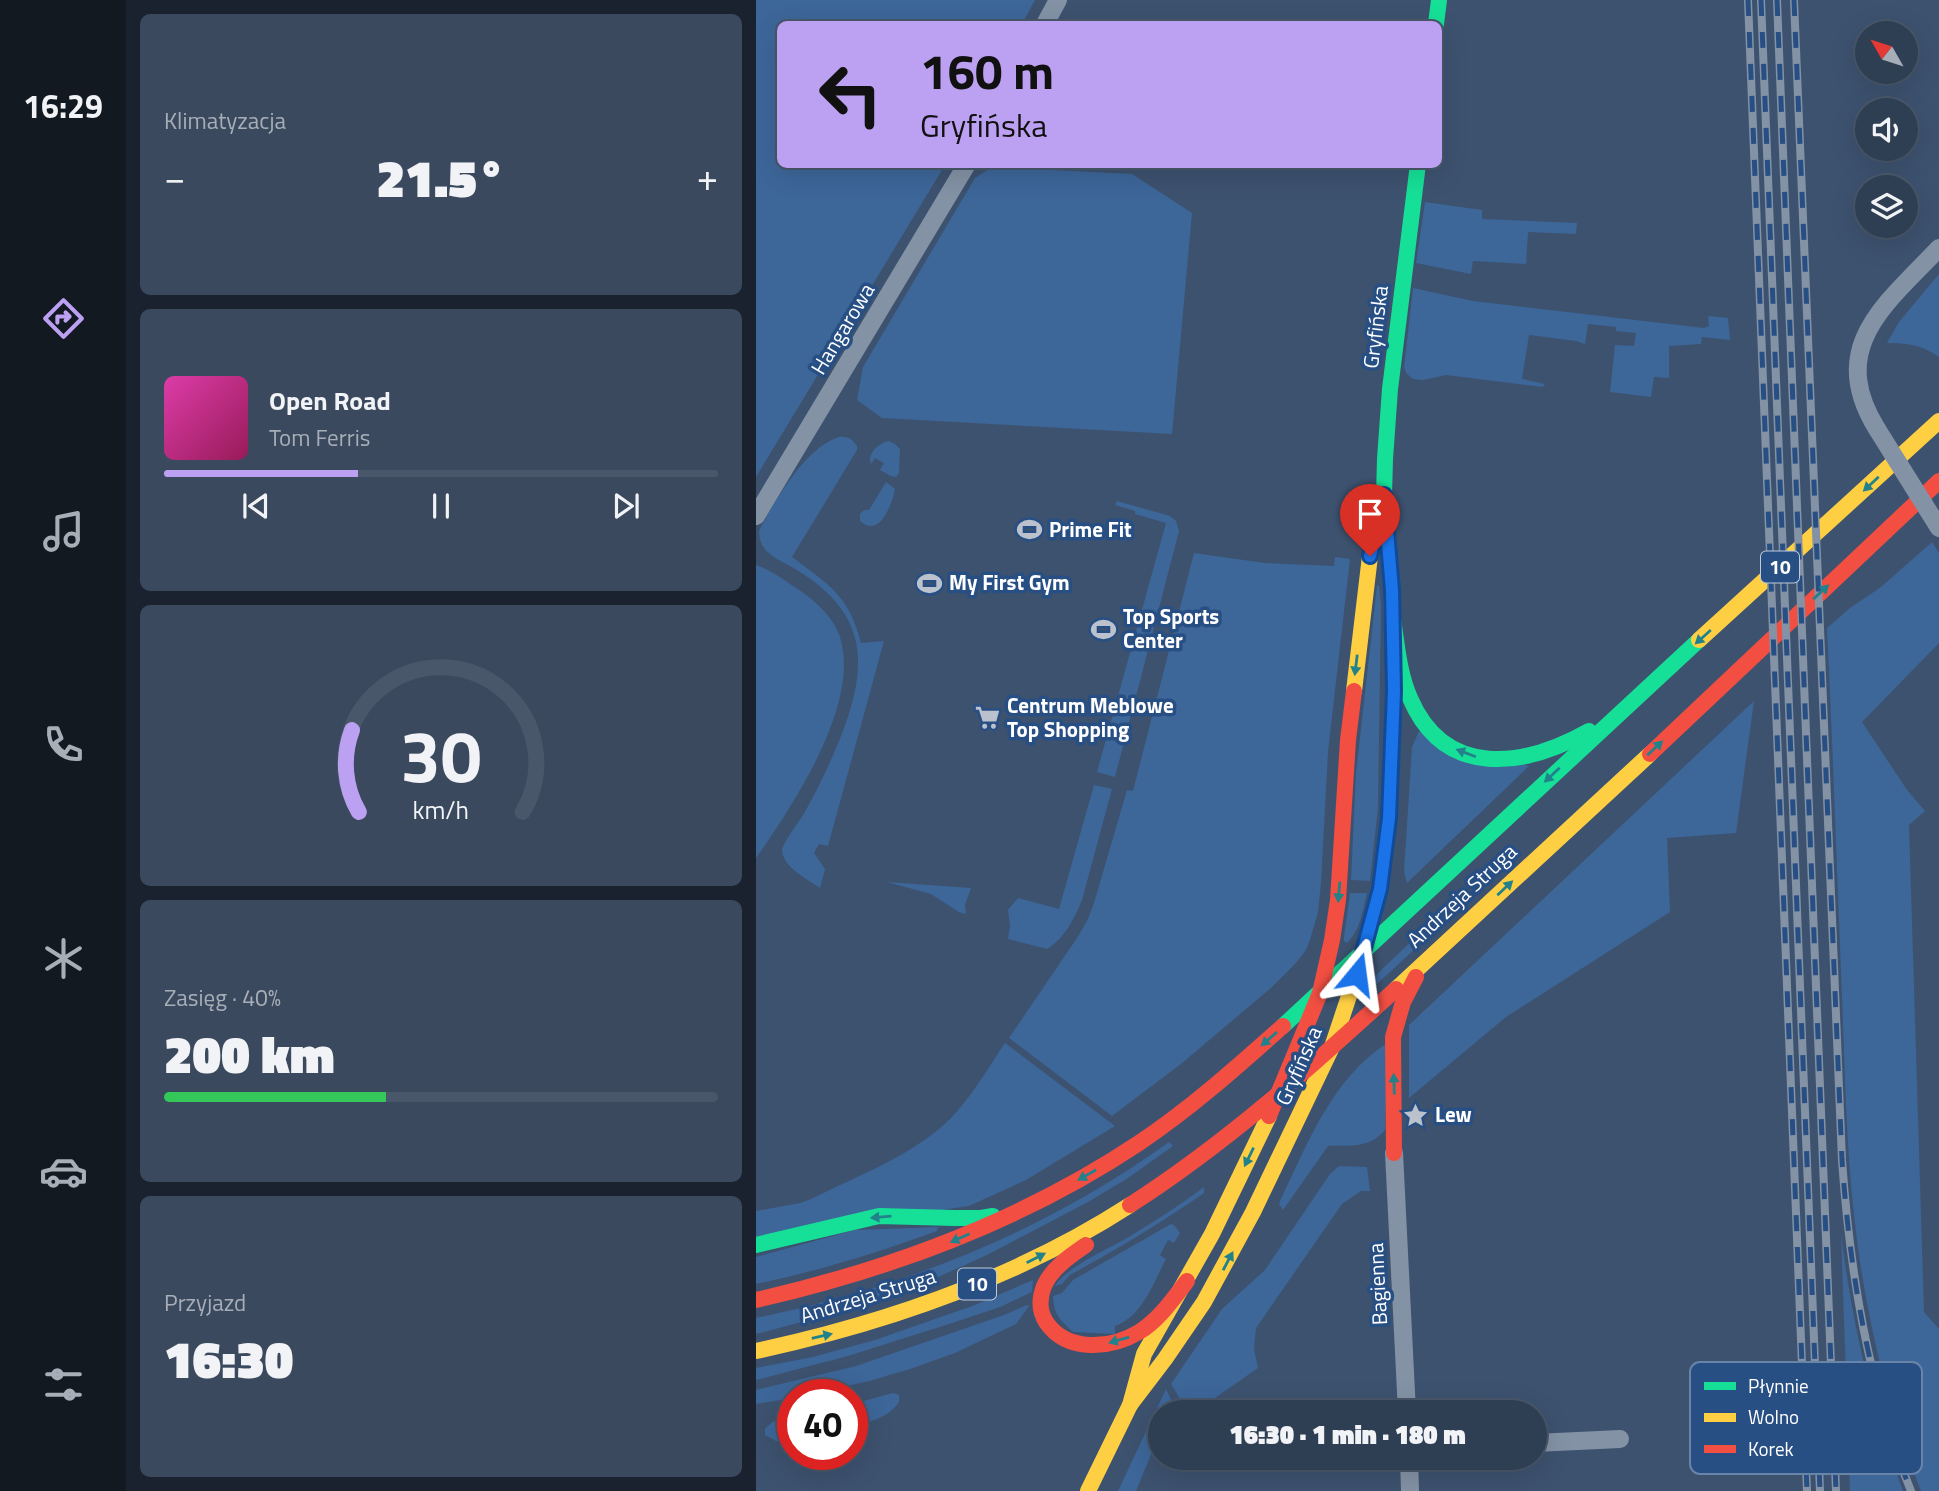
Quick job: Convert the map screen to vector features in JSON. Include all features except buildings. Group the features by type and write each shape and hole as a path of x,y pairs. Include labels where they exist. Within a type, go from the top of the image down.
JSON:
{"main road":[{"path":"1436,21 1439,0"},
{"name":"Gryfińska","path":"1088,1491 1130,1405 1172,1349 1220,1275 1281,1157 1332,1047 1364,952 1380,889 1389,818 1394,691 1393,619 1384,495 1390,389 1418,168"},
{"name":"Andrzeja Struga","path":"756,1300 825,1284 941,1247 1022,1210 1113,1160 1181,1112 1320,993 1620,712 1939,421"},
{"name":"Andrzeja Struga","path":"756,1351 835,1333 988,1280 1093,1227 1180,1173 1279,1095 1332,1047 1939,481"},
{"name":"Gryfińska","path":"1130,1405 1144,1353 1212,1234 1279,1095 1320,993 1336,921 1354,685 1370,556 1384,495"},
{"path":"1393,619 1402,674 1417,713 1439,739 1465,753 1498,761 1540,753 1578,737 1620,712"},
{"path":"1394,1153 1394,1031 1412,985 1434,954"},
{"path":"1180,1173 1059,1266 1044,1287 1040,1309 1050,1328 1069,1341 1087,1345 1114,1342 1137,1333 1151,1323 1187,1280"},
{"path":"756,1245 879,1216 981,1218 1022,1210"}],"street":[{"path":"1047,21 1058,0"},
{"name":"Hangarowa","path":"756,516 965,168"},
{"path":"1939,248 1877,315 1862,341 1857,369 1859,392 1866,409 1939,528"},
{"name":"Bagienna","path":"1394,1153 1406,1400"},
{"path":"1547,1442 1620,1439"},
{"path":"1409,1470 1410,1491"}],"shaded area":[{"path":"756,0 1035,0 1024,21 777,21 777,168 943,168 756,477"},
{"path":"990,168 1132,174 1192,213 1172,434 882,418 857,400 863,367 975,178"},
{"path":"1425,202 1482,210 1482,219 1577,223 1576,234 1528,232 1526,264 1473,261 1471,274 1416,263"},
{"path":"1939,274 1939,357 1914,346 1887,343 1899,322"},
{"path":"1413,288 1473,301 1704,328 1709,326 1708,316 1728,318 1730,340 1702,337 1701,344 1669,346 1669,378 1654,377 1651,397 1610,392 1615,345 1634,346 1636,333 1616,331 1616,327 1588,324 1585,344 1529,335 1522,379 1545,384 1543,387 1446,375 1423,380 1413,379 1404,368"},
{"path":"839,437 851,440 857,450 792,557 836,592 850,613 861,643 884,641 828,846 819,844 814,853 825,869 820,888 790,867 782,849 816,791 841,736 856,686 856,642 850,623 838,604 820,587 767,551 759,531 783,490 803,463 827,443"},
{"path":"889,441 900,449 899,473 896,477 880,470 884,463 875,458 871,464 870,460 875,449"},
{"path":"886,482 895,489 888,510 879,523 867,525 860,521 860,514 869,510"},
{"path":"1117,501 1170,516 1176,521 1179,531 1115,777 1097,772 1166,523 1135,514 1135,511 1115,505"},
{"path":"1932,542 1939,553 1939,643 1862,722 1907,790 1925,811 1909,825 1924,1312 1939,1329 1939,1491 1921,1491 1914,1474 1922,1474 1922,1362 1880,1362 1858,1250 1849,1161 1827,628 1881,587"},
{"path":"1194,553 1265,563 1334,566 1335,557 1350,559 1328,752 1318,912 1306,950 1272,987 1181,1064 1112,1116 1009,1038 1088,919 1127,790 1133,791"},
{"path":"756,565 798,589 823,610 840,637 844,664 841,692 820,753 788,811 756,858"},
{"path":"1379,585 1378,808 1370,881 1351,880 1356,773"},
{"path":"1754,701 1736,833 1667,838 1670,912 1506,1017 1409,1098 1409,1025"},
{"path":"1419,731 1529,766 1407,883 1404,872 1412,747"},
{"path":"1094,785 1112,789 1082,900 1072,921 1059,940 1047,949 1008,939 1008,910 1018,898 1059,909"},
{"path":"887,882 971,888 965,905 966,914 931,894"},
{"path":"1350,893 1367,893 1358,926 1347,943 1344,937"},
{"path":"1425,928 1431,934 1378,983 1372,982 1373,978"},
{"path":"1005,1043 1115,1126 1026,1180 969,1206 756,1237 756,1211 811,1199 885,1163 937,1131 966,1101"},
{"path":"1387,1043 1385,1130 1366,1143 1328,1146 1283,1210 1280,1201 1323,1114 1351,1075"},
{"path":"1169,1142 1173,1146 1128,1178 985,1256 938,1277 843,1311 756,1334 756,1318 866,1290 920,1272 1023,1229 1122,1174"},
{"path":"1339,1166 1367,1167 1370,1191 1361,1191 1342,1204 1256,1328 1254,1349 1258,1368 1212,1400 1181,1400 1171,1384 1222,1309 1265,1270 1330,1174"},
{"path":"1204,1187 1204,1193 1188,1204 1055,1286 1077,1266 1127,1238"},
{"path":"1171,1224 1180,1233 1174,1243 1168,1240 1160,1255 1166,1259 1146,1298 1133,1315 1115,1326 1115,1334 1073,1332 1061,1320 1056,1313 1053,1296 1062,1293 1073,1280"},
{"path":"938,1227 937,1231 870,1254 756,1284 756,1257 855,1230"},
{"path":"1841,1234 1864,1362 1845,1362"},
{"path":"1033,1280 1032,1292 1000,1307 848,1356 756,1380 756,1368 813,1357 875,1340 975,1305"},
{"path":"1029,1306 1016,1324 955,1353 910,1369 868,1381 868,1379 802,1379 856,1366"},
{"path":"777,1385 777,1401 756,1404 756,1390"},
{"path":"1166,1389 1171,1400 1161,1400"},
{"path":"893,1393 899,1395 899,1402 894,1408 868,1421 868,1400"},
{"path":"777,1421 777,1441 765,1435 765,1429"},
{"path":"1148,1427 1148,1462 1136,1491 1118,1491"},
{"path":"1849,1474 1897,1474 1903,1491 1850,1491"}],"railway":[{"path":"1748,0 1802,1362"},
{"path":"1761,0 1815,1362"},
{"path":"1777,0 1831,1362"},
{"path":"1794,0 1842,1160 1850,1244 1870,1362"},
{"path":"1806,1474 1807,1491"},
{"path":"1819,1474 1820,1491"},
{"path":"1835,1474 1836,1491"},
{"path":"1905,1474 1911,1491"}],"traffic: fast":[{"path":"1436,21 1439,0"},
{"path":"1391,583 1384,495 1385,459 1390,389 1418,168"},
{"path":"1393,619 1401,669 1410,698 1425,724 1444,743 1465,754 1489,759 1513,758 1539,753 1589,731"},
{"path":"1283,1026 1699,640"},
{"path":"756,1245 879,1216 993,1216"}],"traffic: slow":[{"path":"1699,640 1939,421"},
{"path":"1354,691 1370,556 1379,519"},
{"path":"1396,989 1650,754"},
{"path":"1130,1405 1204,1302 1253,1212 1332,1047 1364,951"},
{"path":"1088,1491 1130,1405 1144,1354 1212,1234 1269,1116"},
{"path":"756,1351 853,1327 949,1295 1042,1255 1130,1205"}],"traffic: jam":[{"path":"1650,754 1939,481"},
{"path":"1364,951 1380,889 1389,818 1394,691 1391,583"},
{"path":"1269,1116 1320,993 1332,940 1338,900 1348,740 1354,691"},
{"path":"1394,1153 1393,1037 1403,1002 1416,977"},
{"path":"1130,1205 1234,1130 1396,989"},
{"path":"756,1300 807,1288 906,1257 1002,1219 1049,1196 1095,1171 1158,1130 1213,1087 1283,1026"},
{"path":"1086,1245 1062,1263 1044,1286 1042,1314 1055,1332 1065,1339 1090,1345 1128,1338 1159,1315 1187,1281"}],"place":[{"name":"Prime Fit","path":"1029,530"},
{"name":"My First Gym","path":"929,583"},
{"name":"Top Sports Center","path":"1103,629"},
{"name":"Centrum Meblowe Top Shopping","path":"987,718"},
{"name":"Lew","path":"1415,1115"}],"route":[{"path":"1357,974 1380,889 1389,818 1394,691 1392,590 1384,495 1370,556"}]}
